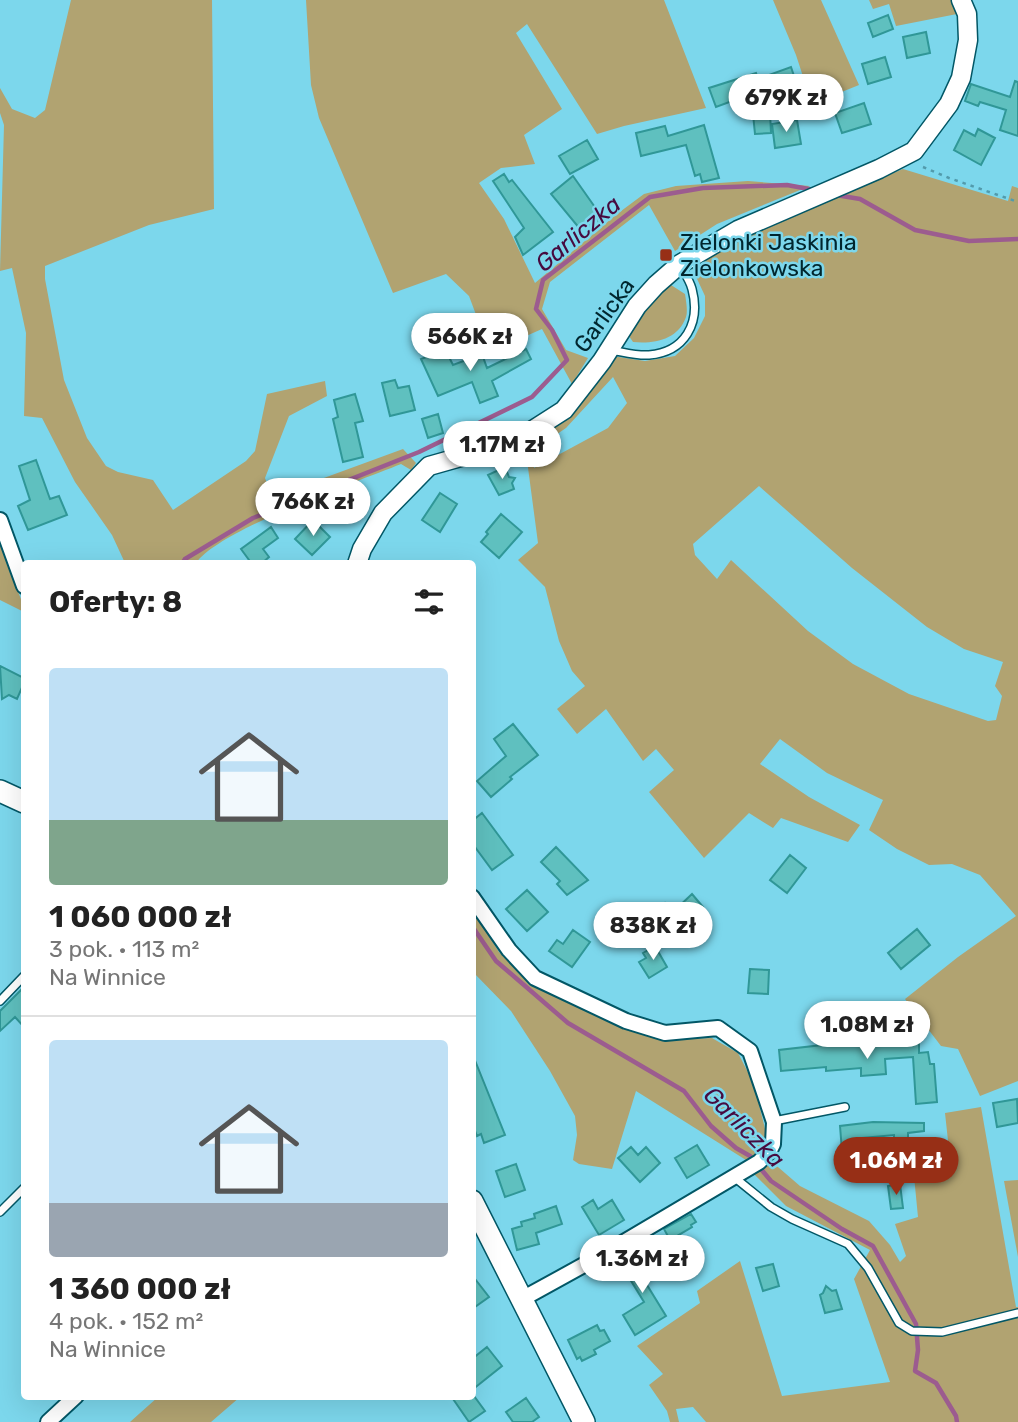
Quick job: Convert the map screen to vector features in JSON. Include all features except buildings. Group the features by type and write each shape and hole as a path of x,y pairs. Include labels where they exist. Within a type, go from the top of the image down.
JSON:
{"main road":[{"path":"0,791 21,801"},
{"path":"476,1209 584,1422"}],"street":[{"path":"902,158 914,151 949,104 961,78 968,40 967,14 961,0"},
{"name":"Garlicka","path":"358,560 383,513 429,466 514,442 564,411 602,361 607,349 637,306 680,264 716,241 902,158"},
{"path":"0,520 21,578"},
{"path":"476,903 509,950 535,978 626,1021 665,1033 718,1028 750,1051 774,1122 773,1144 769,1152 756,1164 522,1299"},
{"path":"48,1422 72,1400"}],"lane":[{"path":"607,349 647,356 673,350 690,334 696,314 694,300 692,287 680,264"},
{"path":"0,1001 21,979"},
{"path":"774,1122 845,1107"},
{"path":"734,1176 781,1213 848,1244 868,1268 899,1323 912,1331 960,1329 1018,1313"},
{"path":"0,1212 21,1191"}],"path":[{"path":"902,158 1018,202"}],"shaded area":[{"path":"71,0 212,0 214,209 149,225 45,266 45,279 64,380 87,438 106,466 118,472 153,480 173,510 246,461 255,451 267,394 325,381 327,396 289,416 265,478 272,497 403,449 416,463 411,470 401,464 260,521 210,550 199,560 124,560 112,535 75,482 42,418 24,416 26,333 12,268 0,271 4,125 0,113 0,88 12,109 35,118 45,110"},
{"path":"306,0 664,0 706,108 597,134 527,24 516,33 562,109 524,135 535,164 501,168 479,183 504,219 535,283 644,194 676,186 748,181 810,186 717,224 675,251 649,205 550,282 542,309 566,350 588,358 572,384 542,329 490,352 469,296 446,274 393,293 319,118 311,85"},
{"path":"773,0 821,0 859,85 812,104 796,55"},
{"path":"869,0 951,0 957,14 896,26 889,4 873,9"},
{"path":"903,169 1008,201 1012,186 1018,188 1018,1081 980,1096 958,1049 941,1046 905,999 1016,916 980,875 952,864 929,865 897,849 869,830 883,800 827,773 780,739 760,764 809,797 860,825 848,842 781,818 773,828 749,813 704,858 649,792 674,770 656,749 643,761 606,709 577,734 557,709 585,686 572,671 559,641 545,587 518,560 538,543 525,445 612,356 645,361 675,356 694,338 705,316 705,296 692,268 768,225","holes":["613,377 627,403 608,428 534,468 535,449 566,428","759,486 852,568 927,627 964,649 1003,662 995,686 1002,696 996,720 988,721 909,694 853,664 808,631 731,560 717,579 695,555 693,544"]},
{"path":"671,285 685,294 687,312 682,325 664,339 633,342 627,333 652,299"},
{"path":"0,545 21,599 21,610 0,600"},
{"path":"476,915 499,952 533,983 659,1040 712,1038 738,1053 754,1084 767,1137 754,1155 746,1160 636,1091 612,1169 579,1164 573,1160 577,1135 575,1116 511,1011 476,975"},
{"path":"981,1107 1018,1307 1018,1422 706,1422 693,1407 676,1409 679,1422 670,1422 667,1411 649,1385 663,1374 637,1346 700,1303 697,1291 740,1261 782,1396 890,1382 854,1279 870,1250 786,1206 754,1174 771,1161 800,1186 869,1221 890,1245 900,1262 906,1256 895,1224 918,1217 914,1176 951,1168 945,1113"},
{"path":"1018,1180 1018,1257 1004,1181"},
{"path":"155,1400 237,1400 211,1422 130,1422"}],"waterway":[{"name":"Garliczka","path":"184,560 253,518 419,452 532,397 567,360 552,330 536,309 543,280 650,197 703,188 787,185 814,190"},
{"name":"Garliczka","path":"836,195 860,199 915,230 969,241 1018,239"},
{"name":"Garliczka","path":"476,932 496,961 568,1023 684,1091 711,1126 736,1148 750,1156 771,1181 842,1229 873,1246 916,1324 918,1350 915,1371 936,1383 957,1422"}],"place":[{"name":"Zielonki Jaskinia Zielonkowska","path":"666,255"}]}
